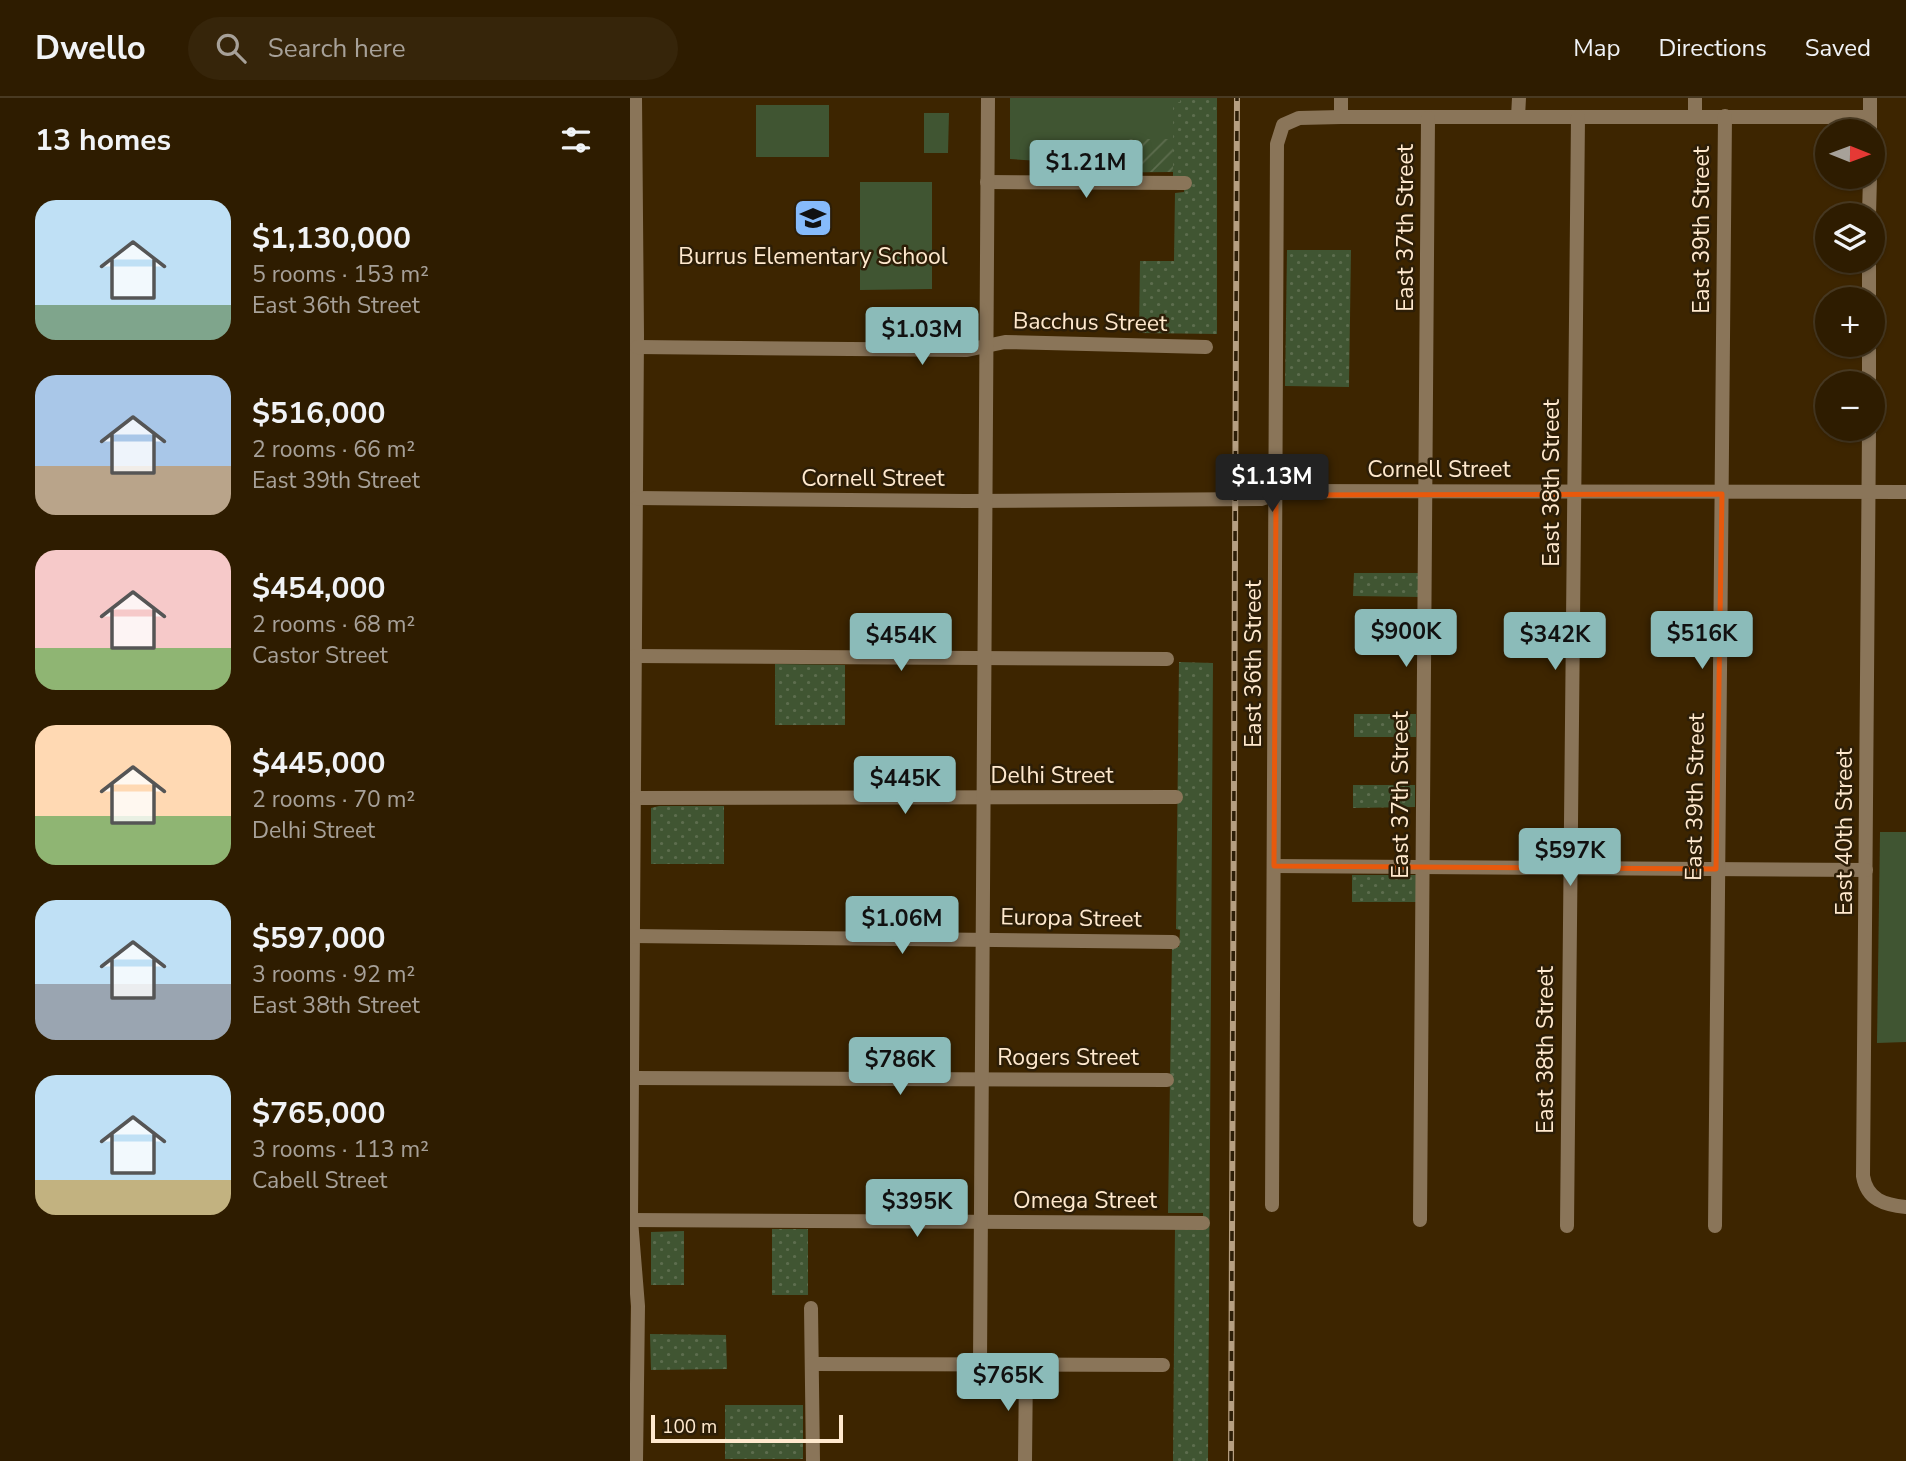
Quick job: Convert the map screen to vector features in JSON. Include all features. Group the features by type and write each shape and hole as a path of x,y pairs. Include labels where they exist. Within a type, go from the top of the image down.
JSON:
{"street":[{"path":"980,1365 988,98"},
{"path":"1341,98 1341,117 1725,117 1815,121"},
{"path":"1518,98 1518,117"},
{"name":"East 39th Street","path":"1695,98 1695,117"},
{"path":"1870,98 1870,119"},
{"path":"634,107 637,347 633,419 636,498 632,752 635,798 631,1220 638,1306 633,1373 636,1461"},
{"name":"East 36th Street","path":"1272,1205 1277,144 1283,125 1298,118 1341,117"},
{"name":"East 38th Street","path":"1567,1226 1578,117"},
{"name":"East 39th Street","path":"1715,1226 1716,869 1725,117"},
{"name":"East 37th Street","path":"1420,1220 1428,118"},
{"path":"987,182 1185,183"},
{"name":"Bacchus Street","path":"637,347 967,350 1005,342 1206,347"},
{"name":"East 40th Street","path":"1869,441 1863,1177 1873,1197 1886,1205 1906,1207"},
{"name":"Cornell Street","path":"636,498 986,501 1261,499 1286,491 1722,494 1906,492"},
{"path":"635,656 1167,659"},
{"name":"Delhi Street","path":"635,798 1176,797"},
{"path":"1274,866 1866,870"},
{"name":"Europa Street","path":"632,936 1172,942"},
{"name":"Rogers Street","path":"633,1078 1167,1080"},
{"name":"Omega Street","path":"631,1220 1203,1223"},
{"path":"811,1308 813,1461"},
{"path":"812,1364 1163,1365"},
{"path":"1025,1461 1026,1365"}],"highlighted area":[{"path":"1722,494 1716,869 1274,866 1276,495"}],"green space":[{"path":"1010,98 1180,98 1180,102 1173,102 1173,172 1076,173 1055,162 1010,159"},
{"path":"1180,98 1217,98 1217,334 1139,333 1140,261 1174,261 1175,193 1184,192 1185,176 1173,176 1173,102 1180,102"},
{"path":"756,105 829,105 829,157 756,157"},
{"path":"924,113 949,113 948,153 924,153"},
{"path":"1122,139 1173,139 1173,172 1122,172"},
{"path":"860,182 932,182 932,289 860,290"},
{"path":"1287,250 1351,250 1349,387 1285,386"},
{"path":"1354,573 1421,573 1421,597 1353,596"},
{"path":"1179,662 1213,663 1208,1461 1173,1461 1175,1228 1203,1228 1203,1213 1168,1213 1172,947 1179,947 1180,930 1176,929"},
{"path":"775,664 845,665 845,725 775,725"},
{"path":"1354,714 1416,714 1416,737 1354,737"},
{"path":"1353,785 1415,785 1415,807 1353,808"},
{"path":"724,806 724,864 651,864 651,808"},
{"path":"1880,832 1906,832 1906,1042 1877,1043"},
{"path":"1352,875 1417,875 1417,902 1352,902"},
{"path":"772,1229 808,1229 808,1295 772,1295"},
{"path":"684,1231 684,1285 651,1285 651,1232"},
{"path":"650,1334 726,1335 727,1369 651,1370"},
{"path":"725,1405 803,1405 803,1459 725,1459"}],"railway":[{"path":"1231,1461 1237,98"}],"place":[{"name":"Burrus Elementary School","path":"813,218"}]}
